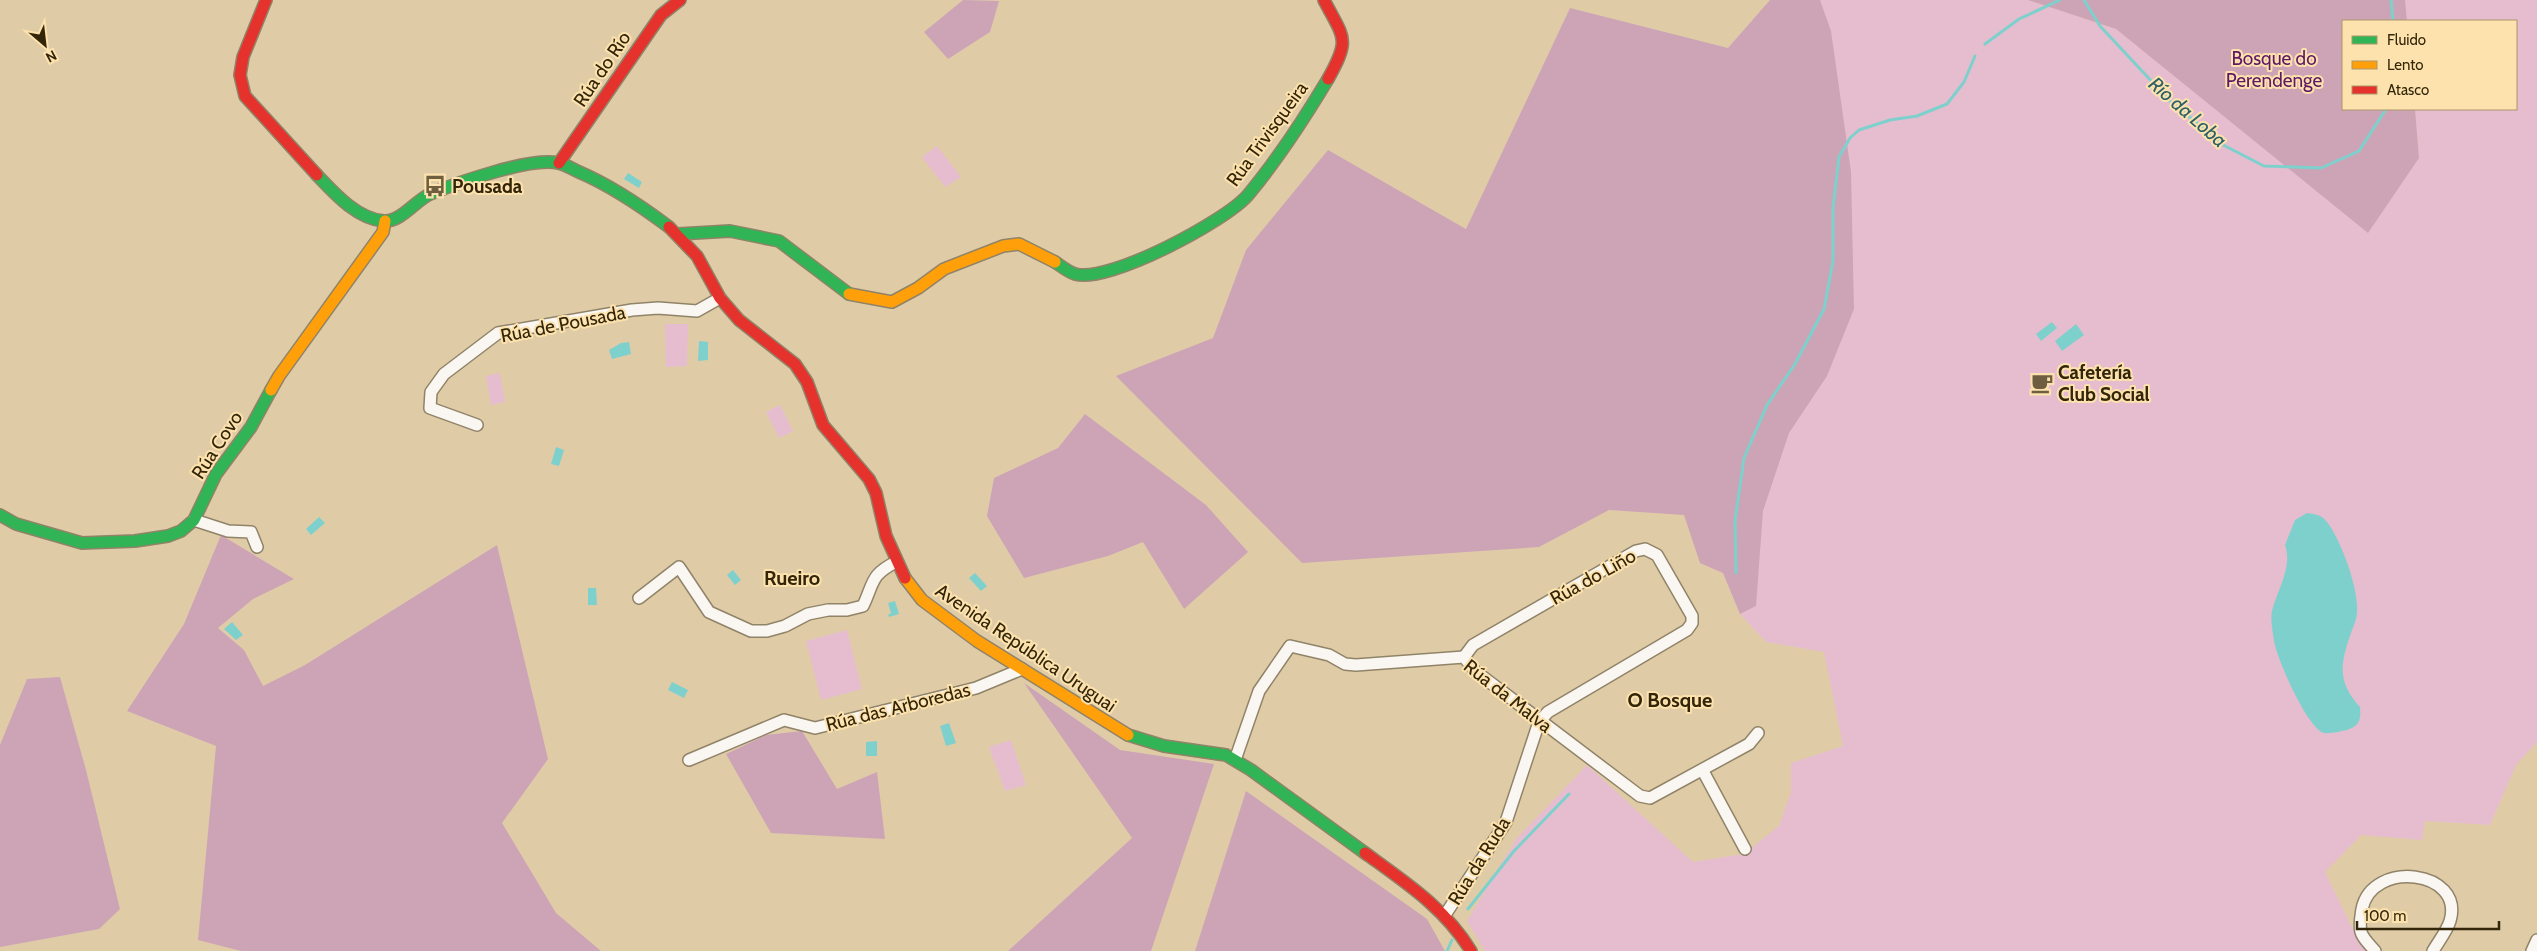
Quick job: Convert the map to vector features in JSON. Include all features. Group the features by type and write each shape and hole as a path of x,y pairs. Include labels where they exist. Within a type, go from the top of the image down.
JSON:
{"street":[{"path":"266,0 262,14 243,57 240,75 245,96 285,142 341,200 363,214 385,221"},
{"name":"Rúa do Río","path":"559,163 661,15 680,0"},
{"name":"Rúa Trivisqueira","path":"678,234 730,231 780,241 849,294 892,302 918,288 944,269 1003,246 1019,244 1032,249 1075,274 1097,274 1133,263 1220,219 1247,196 1306,116 1340,57 1344,40 1324,0"},
{"name":"Avenida República Uruguai","path":"385,221 399,216 428,195 456,184 530,164 559,163 598,180 637,203 678,234 697,256 720,298 739,320 795,364 807,382 823,425 861,468 876,493 886,536 896,562 904,577 922,600 977,641 1124,734 1164,746 1215,752 1235,760 1390,869 1445,914 1472,951"},
{"name":"Rúa Covo","path":"194,520 216,474 250,427 279,376 382,232 385,221"},
{"name":"Rúa de Pousada","path":"477,425 430,408 431,392 444,374 498,333 632,310 658,308 697,311 720,298"},
{"path":"0,515 16,524 38,532 82,543 135,541 168,536 181,531 194,520 228,531 251,532 257,547"},
{"name":"Rúa do Liño","path":"1464,657 1473,645 1636,551 1645,549 1658,555 1692,616 1692,623 1687,630 1548,712 1539,722"},
{"path":"639,598 679,567 709,612 751,631 767,631 785,626 808,614 863,606 875,576 896,562"},
{"name":"Rúa da Malva","path":"1235,760 1260,691 1290,646 1329,655 1345,664 1356,666 1464,657 1475,671 1539,722 1640,796 1650,798 1703,771 1749,744 1758,733"},
{"name":"Rúa das Arboredas","path":"689,760 784,720 815,728 976,688 1022,669"},
{"name":"Rúa da Ruda","path":"1445,914 1506,822 1539,722"},
{"path":"1703,771 1745,849"},
{"path":"2375,951 2362,933 2360,917 2364,898 2380,882 2398,878 2428,879 2445,889 2450,903 2450,921 2433,951"},
{"path":"2532,951 2537,940"}],"shaded area":[{"path":"1786,0 2028,0 2116,29 2368,232 2419,158 2415,110 2517,110 2517,20 2407,20 2405,0 2537,0 2537,742 2516,765 2490,825 2425,821 2422,840 2361,835 2325,872 2360,944 2366,951 1485,951 1467,921 1516,839 1587,765 1693,862 1744,854 1779,826 1791,792 1791,763 1843,746 1824,652 1766,642 1740,614 1723,573 1700,563"},
{"path":"937,146 961,177 945,187 922,157"},
{"path":"665,324 688,324 687,366 666,367"},
{"path":"500,373 505,402 491,405 486,376"},
{"path":"780,405 793,431 779,438 766,412"},
{"path":"847,630 862,689 821,700 806,641"},
{"path":"1011,740 1026,785 1005,791 989,747"}],"green space":[{"path":"963,0 999,1 990,32 948,59 924,32"},
{"path":"1770,0 1820,0 1831,31 1851,172 1854,309 1827,376 1789,433 1763,511 1756,606 1740,614 1723,573 1700,563 1684,515 1609,510 1539,547 1302,563 1116,376 1213,338 1246,250 1328,150 1466,229 1570,8 1728,48"},
{"name":"Bosque do Perendenge","path":"2028,0 2405,0 2407,20 2342,20 2342,110 2415,110 2419,158 2368,233 2116,29"},
{"path":"1085,414 1206,505 1248,552 1184,609 1143,542 1108,556 1024,578 987,516 994,478 1058,448"},
{"path":"221,535 294,579 253,599 218,628 244,650 263,686 305,665 497,545 548,759 502,823 556,913 601,951 241,951 198,940 216,746 127,711 184,624"},
{"path":"60,677 86,770 120,909 99,929 0,947 0,745 27,679"},
{"path":"1024,683 1120,750 1214,764 1151,951 1008,951 1132,838"},
{"path":"802,731 837,789 877,772 885,839 771,833 726,754 766,735"},
{"path":"1246,791 1427,919 1445,951 1195,951"}],"water":[{"path":"628,173 642,182 639,188 624,179"},
{"path":"2052,322 2057,328 2041,341 2036,334"},
{"path":"2076,324 2084,335 2062,351 2055,341"},
{"path":"699,341 708,342 708,360 698,361"},
{"path":"629,342 631,354 612,359 609,350 621,343"},
{"path":"556,447 564,450 559,466 551,464"},
{"path":"2307,513 2316,514 2323,518 2338,540 2352,578 2357,602 2356,617 2347,644 2343,672 2347,689 2360,707 2360,718 2355,726 2347,730 2330,733 2324,733 2309,719 2294,692 2276,650 2271,618 2274,603 2286,570 2287,553 2285,545 2295,520"},
{"path":"319,517 325,523 311,535 306,529"},
{"path":"733,570 741,580 735,585 727,575"},
{"path":"975,573 987,586 981,591 969,578"},
{"path":"588,588 596,588 597,605 588,605"},
{"path":"895,601 899,614 889,617 888,615 891,613 888,603"},
{"path":"232,622 243,635 236,640 224,629"},
{"path":"672,682 688,690 684,698 668,690"},
{"path":"949,723 956,743 946,746 940,726"},
{"path":"877,741 877,756 866,756 866,742"}],"waterway":[{"path":"1985,44 2019,19 2060,0"},
{"name":"Río da Loba","path":"2084,0 2100,26 2171,102 2225,146 2264,166 2321,168 2359,151 2385,110"},
{"name":"Río da Loba","path":"2391,0 2393,20"},
{"path":"1736,573 1735,521 1744,458 1767,405 1795,364 1824,309 1833,261 1833,208 1839,157 1850,138 1859,130 1890,120 1917,116 1947,104 1964,82 1975,56"},
{"path":"1468,909 1514,851 1569,794"},
{"path":"1447,951 1452,940"}],"traffic: fast":[{"path":"1055,262 1075,274 1091,275 1113,270 1166,248 1216,220 1248,195 1270,167 1328,79"},
{"path":"317,175 355,210 365,216 384,221 402,215 424,197 457,184 512,167 546,162 558,163 566,165 615,190 669,227"},
{"path":"678,234 730,231 779,241 849,294"},
{"path":"0,515 16,524 82,543 135,541 168,536 181,531 194,520 216,474 251,427 271,390"},
{"path":"1128,735 1164,746 1226,755 1251,770 1365,853"}],"traffic: slow":[{"path":"271,390 279,376 383,232 385,221"},
{"path":"849,294 892,302 918,288 944,269 1003,246 1019,244 1055,262"},
{"path":"905,578 922,600 977,641 1128,735"}],"traffic: jam":[{"path":"266,0 243,57 240,75 245,96 317,175"},
{"path":"559,163 661,15 680,0"},
{"path":"1324,0 1340,31 1342,39 1340,55 1328,79"},
{"path":"669,227 697,256 720,298 739,320 795,364 807,382 823,425 869,479 876,493 886,536 905,578"},
{"path":"1365,853 1409,885 1437,909 1461,936 1471,951"}],"place":[{"name":"Pousada","path":"435,186"},
{"name":"Cafetería Club Social","path":"2042,383"}],"district":[{"name":"Rueiro","path":"792,578"},
{"name":"O Bosque","path":"1670,700"}]}
